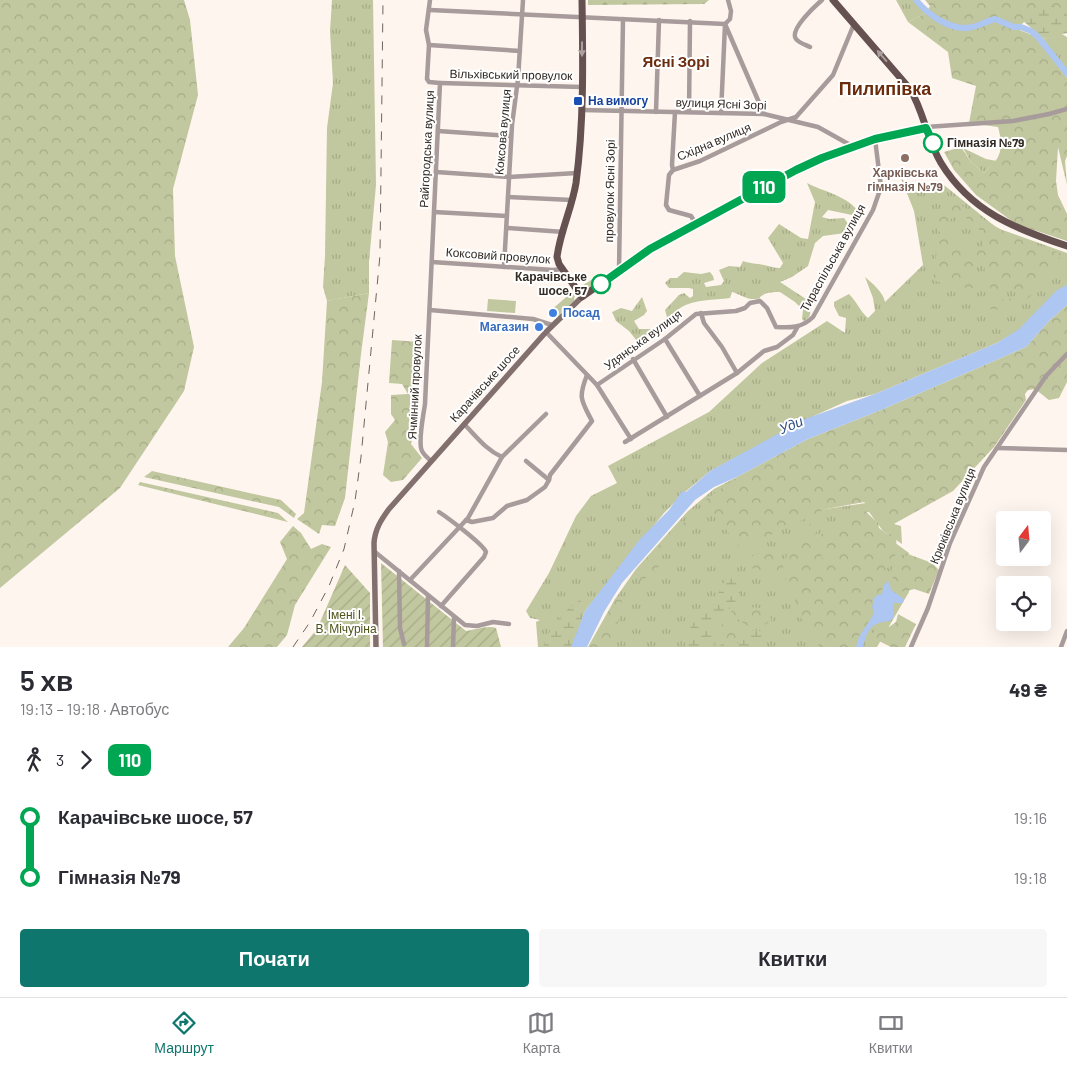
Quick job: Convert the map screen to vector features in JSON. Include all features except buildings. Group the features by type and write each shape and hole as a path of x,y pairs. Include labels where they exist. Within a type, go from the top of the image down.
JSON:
{"main road":[{"path":"582,0 582,110 577,173 557,257 562,269 582,297"},
{"path":"833,0 910,88 918,101 926,128 941,163 958,185 979,205 1006,223 1067,246"},
{"name":"Карачівське шосе","path":"376,647 375,532 378,524 431,461 546,332 582,297 650,249 796,170 852,146 926,128"}],"street":[{"name":"Райгородська вулиця","path":"430,0 426,30 429,45 428,81 440,83 430,310"},
{"name":"Коксова вулиця","path":"504,267 511,136 518,86 523,0"},
{"path":"810,47 797,41 794,37 795,32 822,0"},
{"path":"720,113 725,24 730,19 729,3"},
{"path":"430,10 725,24"},
{"name":"провулок Ясні Зорі","path":"618,271 622,19"},
{"path":"656,112 659,20"},
{"path":"688,112 690,21"},
{"path":"725,24 764,114"},
{"name":"Східна вулиця","path":"674,170 700,161 800,114 833,75 854,24"},
{"path":"429,45 520,51"},
{"name":"Вільхівський провулок","path":"440,83 582,87"},
{"name":"Карачівське шосе","path":"926,128 1013,121 1067,108"},
{"name":"вулиця Ясні Зорі","path":"582,110 764,114 791,119 828,131 852,146"},
{"path":"674,112 672,166 674,170 669,175 666,198 667,208 691,216 696,224"},
{"path":"438,131 511,136"},
{"name":"Тираспільська вулиця","path":"701,313 736,311 745,308 750,303 760,301 767,308 776,327 798,326 808,322 813,317 873,210 881,187 875,139"},
{"path":"436,172 509,177 577,173"},
{"path":"508,197 572,200"},
{"path":"434,212 507,216"},
{"path":"506,228 564,232"},
{"name":"Коксовий провулок","path":"432,262 562,269"},
{"path":"430,310 533,319 552,326"},
{"name":"Ячмінний провулок","path":"430,310 421,449 431,461"},
{"path":"701,313 704,322 722,347 737,373"},
{"name":"Удянська вулиця","path":"597,385 665,339 696,314 701,313"},
{"path":"625,442 737,373 764,352 777,347 793,335 798,326"},
{"path":"546,332 597,385 631,439"},
{"path":"665,339 700,396"},
{"name":"Крюківська вулиця","path":"911,647 928,608 950,544 984,467 1046,376 1067,354"},
{"path":"633,359 667,417"},
{"path":"466,520 472,522 494,518 507,506 527,500 545,487 550,475 592,421 582,401 582,390 587,375"},
{"path":"410,580 466,520 502,457 546,414"},
{"path":"464,424 487,448 494,454 502,457"},
{"path":"998,448 1067,450"},
{"path":"526,461 549,480"},
{"path":"439,512 459,526 486,552 484,557 441,606"},
{"path":"375,552 454,617 470,626 493,622 509,624"},
{"path":"399,571 400,628 404,644"},
{"path":"427,647 428,596"},
{"path":"453,647 454,617"},
{"path":"1061,647 1067,631"}],"green space":[{"path":"0,0 184,0 190,20 198,95 173,189 175,256 194,347 184,391 120,488 0,588"},
{"path":"332,0 373,0 376,185 369,262 369,293 327,301 323,287 327,128 333,83 330,31"},
{"path":"588,0 709,0 704,4 588,5"},
{"path":"896,0 915,0 926,13 908,22"},
{"path":"925,0 1067,0 1067,12 1033,13 1017,29 1032,35 1043,45 1067,78 1067,156 1065,161 1067,185 1058,147 1056,181 1058,195 1067,214 1067,241 1016,224 976,195 954,170 944,152 961,147 971,162 984,173 994,163 1000,153 1000,135 998,127 969,123 976,86 952,78 948,52 908,22 926,13 930,6"},
{"path":"1050,5 1067,11 1067,33 1044,39 1022,20 1030,13"},
{"path":"1060,33 1067,37 1067,72 1042,40"},
{"path":"963,148 986,159 997,161 984,173 971,162"},
{"path":"901,178 912,190 939,181 997,228 1067,253 1067,285 1019,330 997,343 875,394 847,401 816,415 710,471 664,513 585,611 572,647 538,647 536,622 540,620 530,618 526,611 549,573 576,516 591,496 617,483 608,466 709,412 762,363 827,321 845,333 846,318 839,316 834,302 849,294 868,318 875,311 873,298 865,277 880,292 885,302 923,265 914,211"},
{"path":"807,183 841,197 857,210 852,215 828,210 822,217 829,219 844,218 851,228 851,236 845,233 823,236 815,243 808,266 792,277 780,282 809,301 810,313 807,319 804,321 802,319 803,310 795,302 780,292 767,293 759,299 752,299 732,292 730,298 698,301 680,308 669,324 646,342 637,341 629,331 616,321 612,312 621,308 632,311 642,297 647,311 634,321 639,329 654,329 667,317 665,310 679,295 684,293 690,298 693,296 693,289 669,288 665,283 670,278 677,278 684,272 701,274 710,272 714,280 704,283 706,287 721,285 724,281 719,270 729,266 740,267 743,261 780,268 783,263 768,238 779,224 801,238 808,239 815,202"},
{"path":"949,196 972,213 1014,237 1062,254 1032,295 1012,310 984,309 986,301 1015,299 1016,290 1009,287 995,293 990,288 991,279 985,274 984,264 977,261 972,267 976,279 976,288 953,287 933,280 938,242 948,235 960,244 969,244 973,247 981,248 985,237 975,224 960,214 951,219 941,234 935,225"},
{"path":"593,279 598,281 588,290 580,291 578,288"},
{"path":"573,291 575,294 574,301 556,318 549,316 549,312"},
{"path":"369,293 345,498 335,526 322,525 319,534 297,519 304,513 322,382 327,301"},
{"path":"488,299 516,301 515,313 487,311"},
{"path":"1067,305 1067,382 1059,398 1049,400 1035,389 1028,390 1025,394 1026,400 994,447 953,491 892,525 864,502 826,509 741,549 704,501 737,477 808,439 881,410 1026,347 1050,320"},
{"path":"392,340 420,342 416,369 419,376 422,377 410,395 414,398 414,408 408,415 412,420 410,428 415,431 411,444 422,458 403,480 391,482 383,475 388,442 385,432 395,420 391,414 391,395 408,394 402,384 389,383"},
{"path":"152,471 281,500 296,514 294,518 279,507 144,477"},
{"path":"735,478 713,509 814,514 826,509 866,503 894,524 901,526 902,544 883,531 869,512 857,515 909,553 909,592 877,647 596,647 615,599 636,569 688,511 714,489"},
{"path":"140,482 278,513 288,522 138,485"},
{"path":"865,511 878,523 879,528 887,534 896,535 894,559 884,571 889,579 883,585 881,594 874,596 871,607 873,612 859,636 856,647 820,647 799,615 790,610 790,607 795,607 796,604 792,590 781,587 775,581 774,572 765,575 761,570 748,565 748,559 768,546 767,553 776,550 783,564 783,580 786,580 786,559 790,544 794,541 797,542 811,523 817,525 817,531 809,545 821,548 820,562 826,552 829,558 835,555 819,542 824,527 840,525 857,512"},
{"path":"689,517 696,527 682,542 673,534"},
{"path":"293,526 301,533 311,549 322,544 331,547 295,605 287,635 277,647 228,647 244,628 287,559 280,542"},
{"path":"666,539 671,545 661,557 666,561 643,580 637,581 636,573 650,554"},
{"path":"908,554 932,563 939,570 929,594 914,589 904,592 895,587 891,570"},
{"path":"381,563 466,631 485,627 496,628 501,647 383,647"},
{"name":"Імені І. В. Мічуріна","path":"345,565 370,593 370,647 302,647 317,629"},
{"path":"731,574 741,576 742,586 740,594 732,606 714,622 710,630 716,647 685,647 691,626 713,604 723,583"},
{"path":"615,599 622,600 618,624 612,623 609,628 613,634 612,640 604,640 599,647 588,647"},
{"path":"580,600 585,611 571,647 543,647 557,620"},
{"path":"735,606 761,608 772,620 758,629 746,625 738,619 736,623 741,628 735,644 730,642 719,629"},
{"path":"898,614 916,624 905,647 891,647 871,637 876,628 882,626 889,627 896,622"},
{"path":"753,630 766,632 767,636 763,644 752,642 751,647 718,647 722,644 739,643"}],"water":[{"path":"1053,53 1067,70 1067,78 1052,58"},
{"path":"1067,285 1067,305 1050,320 1026,347 881,410 808,439 737,477 714,487 695,500 622,583 604,612 587,647 571,647 585,611 640,539 669,510 682,491 686,492 710,471 805,419 875,394 997,343 1019,329 1057,290"},
{"path":"889,581 891,590 904,599 903,603 893,603 894,617 890,621 874,625 867,634 863,647 856,647 859,637 874,612 872,607 875,596 882,594 884,585"}],"waterway":[{"name":"Уди","path":"916,0 941,21 956,27 972,27 995,19 1014,27 1021,27 1031,31 1067,73"}],"railway":[{"path":"293,647 310,622 329,586 344,549 355,501 361,457 380,255 383,0"}],"bus line":[{"name":"110","path":"601,284 650,249 796,170 822,158 875,139 926,128 933,143"}],"place":[{"name":"На вимогу","path":"578,101"},
{"name":"Гімназія №79","path":"933,143"},
{"name":"Харківська гімназія №79","path":"905,158"},
{"name":"Карачівське шосе, 57","path":"601,284"},
{"name":"Посад","path":"553,313"},
{"name":"Магазин","path":"539,327"}],"district":[{"name":"Ясні Зорі","path":"676,62"},
{"name":"Пилипівка","path":"885,89"}]}
